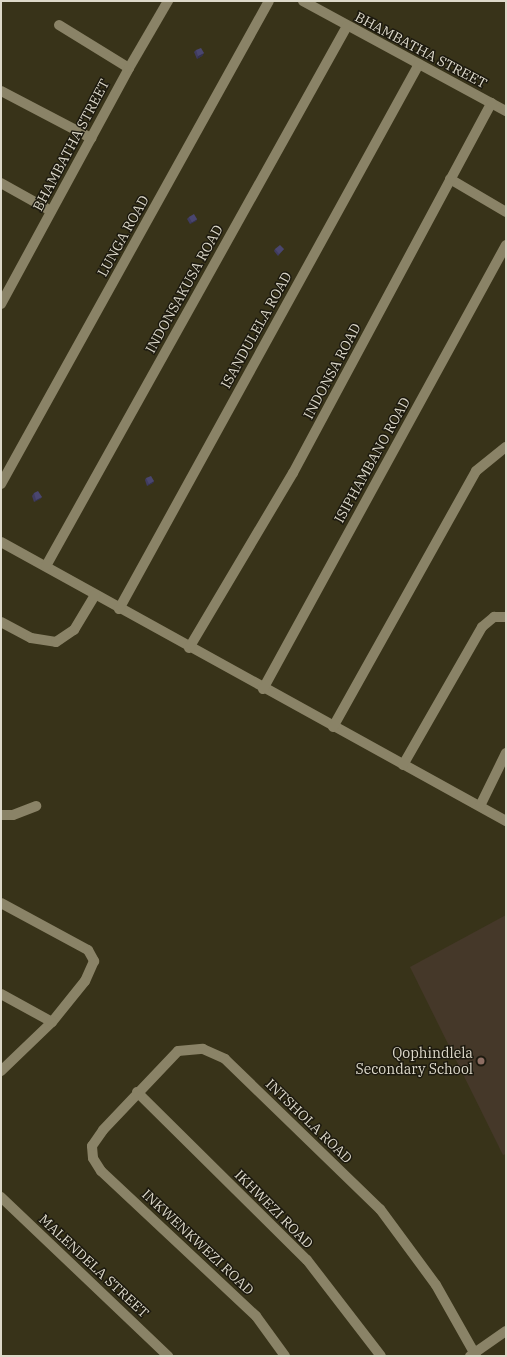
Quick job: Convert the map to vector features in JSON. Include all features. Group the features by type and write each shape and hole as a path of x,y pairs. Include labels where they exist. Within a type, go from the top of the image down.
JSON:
{"street":[{"name":"BHAMBATHA STREET","path":"1,304 129,68 168,1"},
{"name":"LUNGA ROAD","path":"1,484 269,1"},
{"name":"BHAMBATHA STREET","path":"303,1 506,111"},
{"path":"59,25 129,68"},
{"name":"INDONSAKUSA ROAD","path":"46,566 347,26"},
{"name":"ISANDULELA ROAD","path":"119,609 419,64"},
{"path":"1,92 91,138"},
{"name":"INDONSA ROAD","path":"189,648 294,473 492,103"},
{"path":"450,179 506,212"},
{"path":"1,183 52,211"},
{"name":"ISIPHAMBANO ROAD","path":"263,688 506,245"},
{"path":"333,727 476,471 506,447"},
{"path":"1,542 189,648 506,821"},
{"path":"1,622 31,638 56,642 74,630 95,595"},
{"path":"403,765 482,627 494,617 506,617"},
{"path":"480,806 506,753"},
{"path":"1,815 13,815 36,806"},
{"path":"1,903 88,950 93,958 94,965 85,980 52,1022 1,1071"},
{"path":"1,994 52,1022"},
{"name":"INTSHOLA ROAD","path":"91,1152 94,1141 137,1092 178,1051 203,1049 225,1060 380,1209 436,1285 473,1355"},
{"name":"IKHWEZI ROAD","path":"137,1092 306,1260 381,1356"},
{"name":"INKWENKWEZI ROAD","path":"91,1152 101,1171 256,1316 285,1356"},
{"name":"MALENDELA STREET","path":"1,1197 168,1356"},
{"path":"473,1355 506,1331"}],"shaded area":[{"name":"Qophindlela Secondary School","path":"506,915 506,1154 503,1155 410,967"}],"building":[{"path":"201,48 204,53 198,56 196,50"},
{"path":"194,214 197,219 192,222 189,217"},
{"path":"280,245 284,249 279,254 275,249"},
{"path":"151,476 154,481 149,484 146,478"},
{"path":"38,491 42,497 36,500 34,493"}],"place":[{"name":"Qophindlela Secondary School","path":"481,1061"}]}
